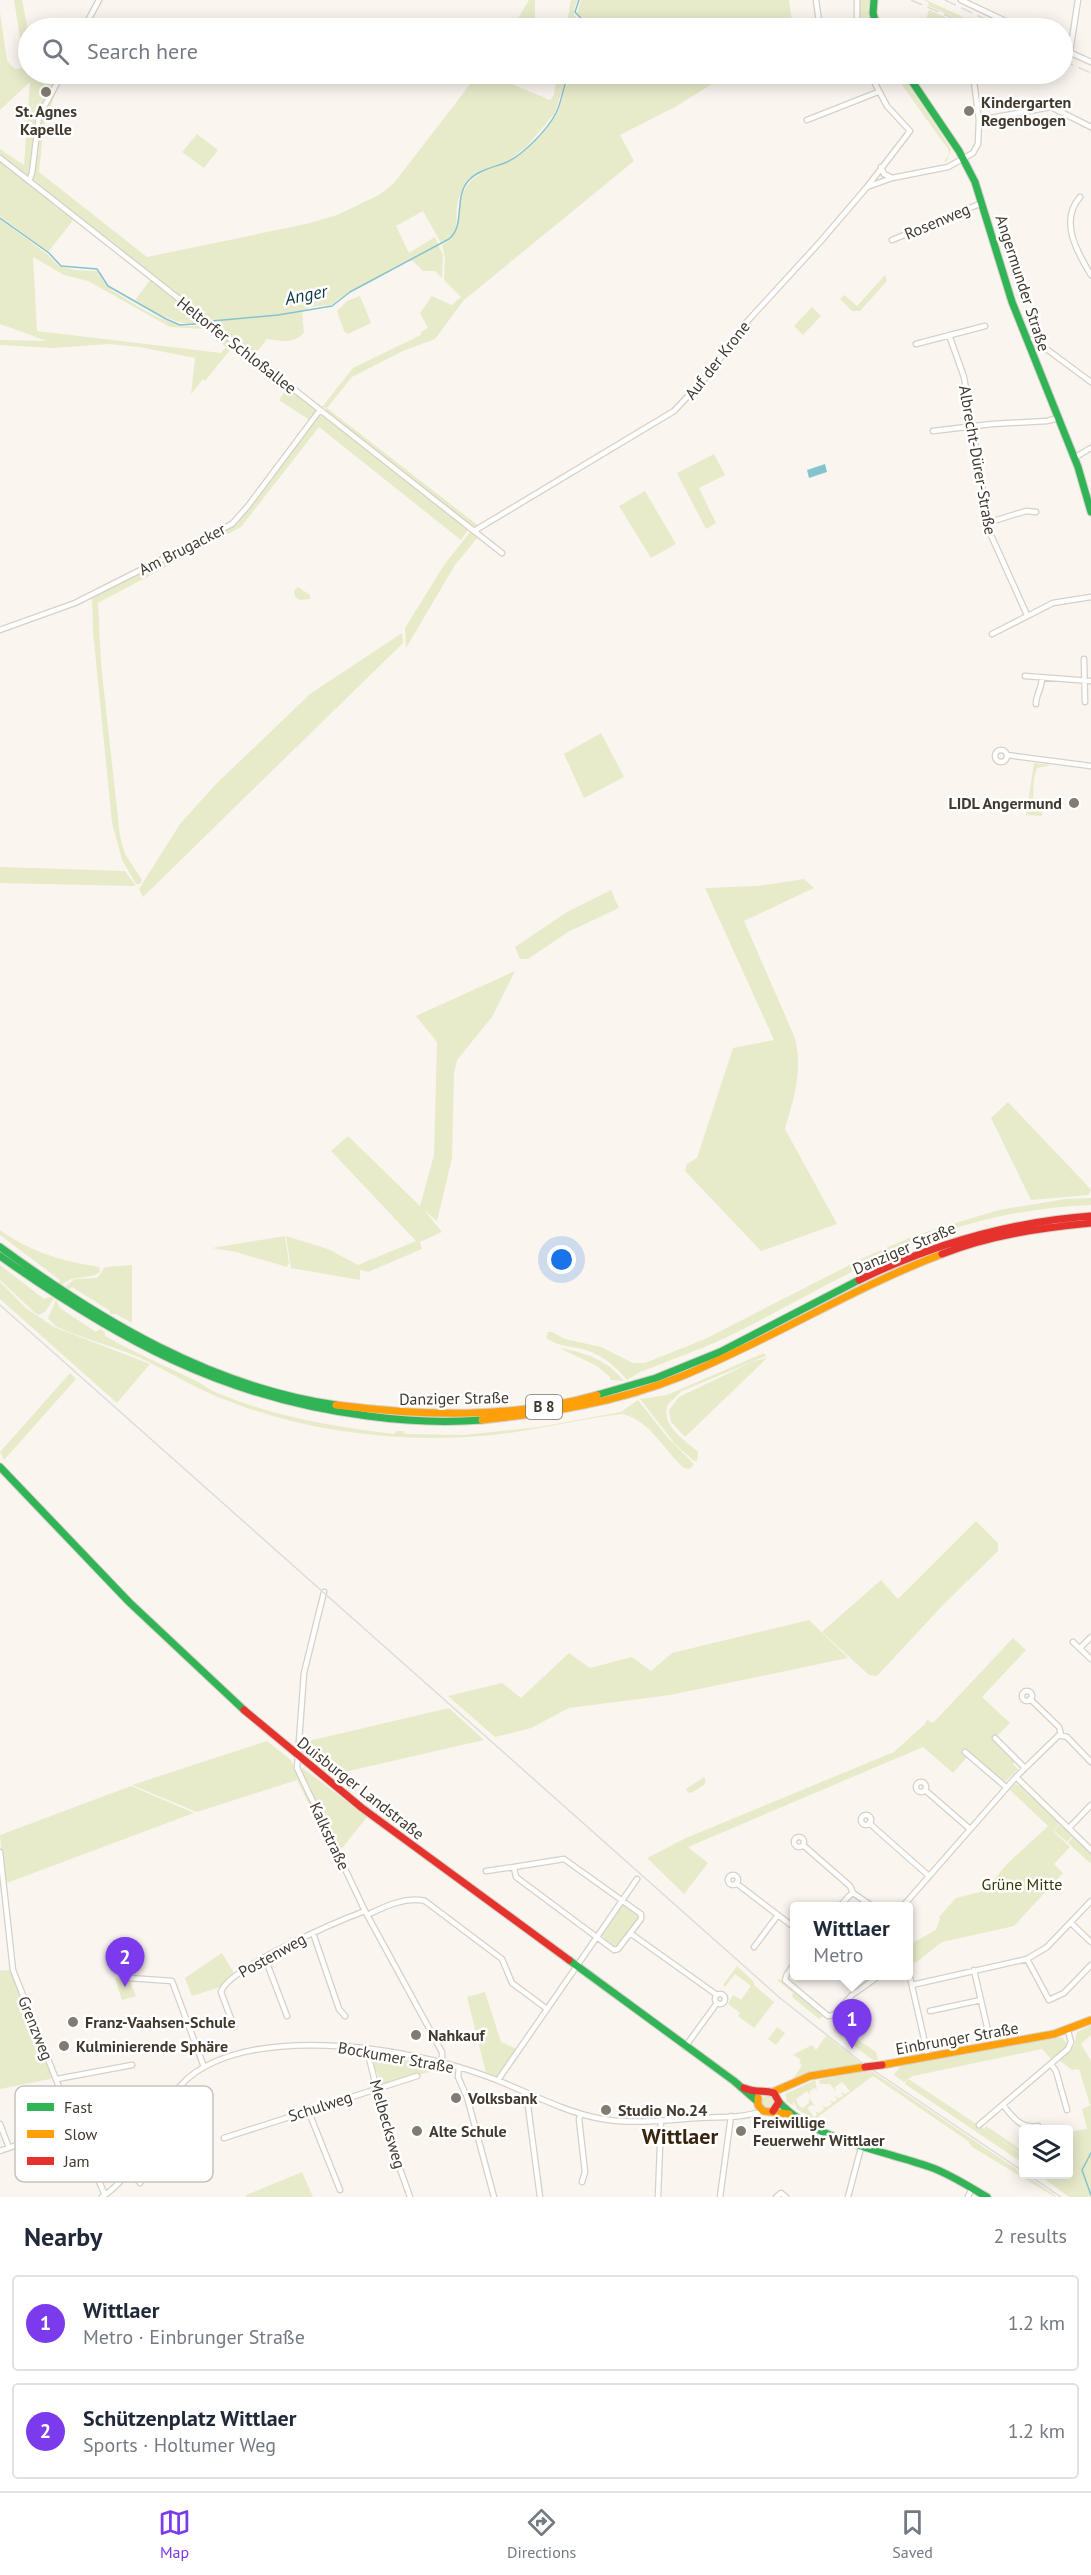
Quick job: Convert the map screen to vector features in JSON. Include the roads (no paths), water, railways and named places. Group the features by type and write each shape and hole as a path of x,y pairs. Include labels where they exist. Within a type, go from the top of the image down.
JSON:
{"main road":[{"path":"874,0 874,18"},
{"name":"Angermunder Straße","path":"914,84 964,159 982,203 1015,310 1074,458 1091,512"},
{"name":"Danziger Straße","path":"0,1247 48,1282 120,1327 214,1372 262,1389 336,1406 416,1415 459,1415 498,1413 558,1405 646,1382 722,1352 867,1276 925,1250 999,1227 1039,1220 1091,1216"},
{"name":"Danziger Straße","path":"0,1256 43,1287 116,1333 175,1363 233,1387 291,1404 345,1414 414,1421 479,1421 540,1415 650,1388 724,1358 872,1282 945,1250 985,1238 1026,1230 1091,1223"},
{"name":"Duisburger Landstraße","path":"0,1467 159,1634 227,1697 363,1809 744,2088 764,2112"},
{"name":"Einbrunger Straße","path":"772,2092 795,2081 815,2076 1068,2031 1091,2020"},
{"name":"Einbrunger Straße","path":"779,2101 788,2089 815,2076"},
{"name":"Duisburger Landstraße","path":"744,2088 761,2093 772,2092"},
{"path":"772,2092 790,2114"},
{"path":"758,2103 761,2093"},
{"path":"773,2111 779,2101"},
{"path":"764,2112 790,2114 862,2145 931,2167 987,2197"}],"street":[{"path":"89,18 99,0"},
{"path":"816,0 819,18"},
{"path":"857,0 858,18"},
{"path":"961,0 999,18"},
{"path":"1073,32 1078,0"},
{"path":"1073,53 1091,62"},
{"path":"29,181 39,116 57,84"},
{"path":"807,120 878,92 874,84"},
{"path":"867,187 892,178 941,169 973,153 977,147 979,120 974,84"},
{"name":"Auf der Krone","path":"474,531 674,411 708,375 744,325 820,243 910,131 887,106 878,92"},
{"path":"979,120 1051,107 1091,127"},
{"name":"Heltorfer Schloßallee","path":"0,158 502,553"},
{"path":"881,167 884,174 892,178"},
{"path":"1080,197 1073,208 1070,228 1081,259 1091,275"},
{"name":"Rosenweg","path":"892,240 982,203"},
{"path":"916,344 985,326"},
{"name":"Albrecht-Dürer-Straße","path":"949,335 964,377 987,523 993,543 1028,615"},
{"path":"1034,339 1091,382"},
{"name":"Am Brugacker","path":"0,630 75,603 232,524 320,410"},
{"path":"933,431 1047,421 1058,418"},
{"path":"1074,458 1091,448"},
{"path":"987,523 1026,511 1036,512"},
{"path":"992,634 1053,603 1091,597"},
{"path":"1084,658 1085,702"},
{"path":"1025,676 1091,681"},
{"path":"1036,704 1037,696 1042,688 1042,677"},
{"path":"1007,755 1091,766"},
{"name":"Kalkstraße","path":"324,1592 304,1672 300,1701 297,1768 366,1913 442,2052 442,2063"},
{"path":"1080,1648 1091,1637"},
{"path":"1073,1642 1091,1659"},
{"path":"1030,1699 1059,1727 1061,1735"},
{"path":"1061,1735 1067,1737 1091,1762"},
{"path":"906,1902 1006,1787 1061,1735"},
{"path":"995,1738 1025,1768"},
{"path":"965,1752 1006,1787"},
{"path":"1016,1777 1091,1850"},
{"path":"925,1790 970,1829"},
{"path":"1069,1828 1091,1805"},
{"path":"869,1823 929,1876"},
{"path":"803,1845 850,1886 853,1893 866,1902"},
{"name":"Grenzweg","path":"0,1852 12,1965 59,2086"},
{"path":"486,1871 564,1859 642,1917 616,1950 519,1880 514,1867"},
{"path":"498,2080 637,1879"},
{"path":"736,1883 790,1924"},
{"path":"844,1902 853,1893"},
{"name":"Postenweg","path":"234,2027 221,1989 242,1971 313,1933 393,1904 413,1900 425,1901 502,1959 512,1983 547,2008"},
{"path":"912,1985 1027,1959 1047,1947 1091,1901"},
{"path":"754,1947 778,1915"},
{"path":"1071,1923 1091,1942"},
{"path":"313,1933 339,2009 345,2016"},
{"path":"630,1933 717,1995 722,1994 726,1999 723,2004 717,2003"},
{"path":"265,1958 286,2016"},
{"path":"1027,1959 1049,2000 1064,1993 1091,1965"},
{"path":"790,1970 785,1980 828,2016 834,2015 852,1995 873,1980"},
{"path":"974,1970 988,2031"},
{"path":"129,1978 172,1981 204,2067"},
{"path":"911,1980 928,2056"},
{"path":"685,2047 717,2003 715,2000 717,1995"},
{"path":"930,2011 981,2000"},
{"path":"979,2126 1070,2046 1068,2031"},
{"name":"Bockumer Straße","path":"183,2086 204,2067 220,2060 271,2047 315,2044 367,2050 459,2067 498,2080 581,2114 612,2121 749,2115 764,2112"},
{"name":"Melbecksweg","path":"367,2050 390,2141 410,2197"},
{"path":"1051,2064 1056,2071 1067,2110"},
{"path":"57,2079 132,2065"},
{"path":"459,2067 458,2077 467,2097 494,2197"},
{"name":"Schulweg","path":"224,2138 417,2076"},
{"path":"531,2094 528,2106 540,2197"},
{"path":"749,2115 758,2103"},
{"path":"1003,2104 1020,2123 1025,2125"},
{"path":"308,2110 339,2190"},
{"path":"581,2114 579,2119 585,2172 582,2182"},
{"path":"720,2197 731,2116"},
{"path":"658,2197 661,2120"},
{"path":"0,2124 9,2148"},
{"path":"848,2197 862,2145"},
{"path":"0,2151 15,2146"},
{"name":"Bockumer Straße","path":"103,2196 118,2182"},
{"path":"968,2197 972,2188"},
{"path":"776,2197 781,2193 786,2197"}],"water":[{"path":"825,464 827,472 809,478 807,470"}],"waterway":[{"name":"Anger","path":"579,0 575,12 581,18"},
{"name":"Anger","path":"212,321 278,315 332,306 350,292 449,239 457,226 462,194 469,180 482,171 514,158 535,140 556,113 565,84"},
{"name":"Anger","path":"0,218 49,253 61,266 97,269 108,286 180,325 208,323"},
{"path":"1091,2153 1082,2170 1091,2195"}],"tram line":[{"path":"0,1305 780,1998 861,2062 1019,2169"},
{"path":"1034,2179 1061,2197"}],"railway":[{"path":"911,0 953,18"},
{"path":"945,0 983,18"},
{"path":"1073,65 1091,73"}],"place":[{"name":"St. Agnes Kapelle","path":"46,92"},
{"name":"Kindergarten Regenbogen","path":"969,111"},
{"name":"LIDL Angermund","path":"1074,803"},
{"name":"Schützenplatz Wittlaer","path":"125,1987"},
{"name":"Franz-Vaahsen-Schule","path":"73,2022"},
{"name":"Nahkauf","path":"416,2035"},
{"name":"Kulminierende Sphäre","path":"64,2046"},
{"name":"Wittlaer","path":"852,2049"},
{"name":"Volksbank","path":"456,2098"},
{"name":"Studio No.24","path":"606,2110"},
{"name":"Alte Schule","path":"417,2131"},
{"name":"Freiwillige Feuerwehr Wittlaer","path":"741,2131"}],"district":[{"name":"Wittlaer","path":"680,2136"}],"park label":[{"name":"Grüne Mitte","path":"1022,1884"}]}
